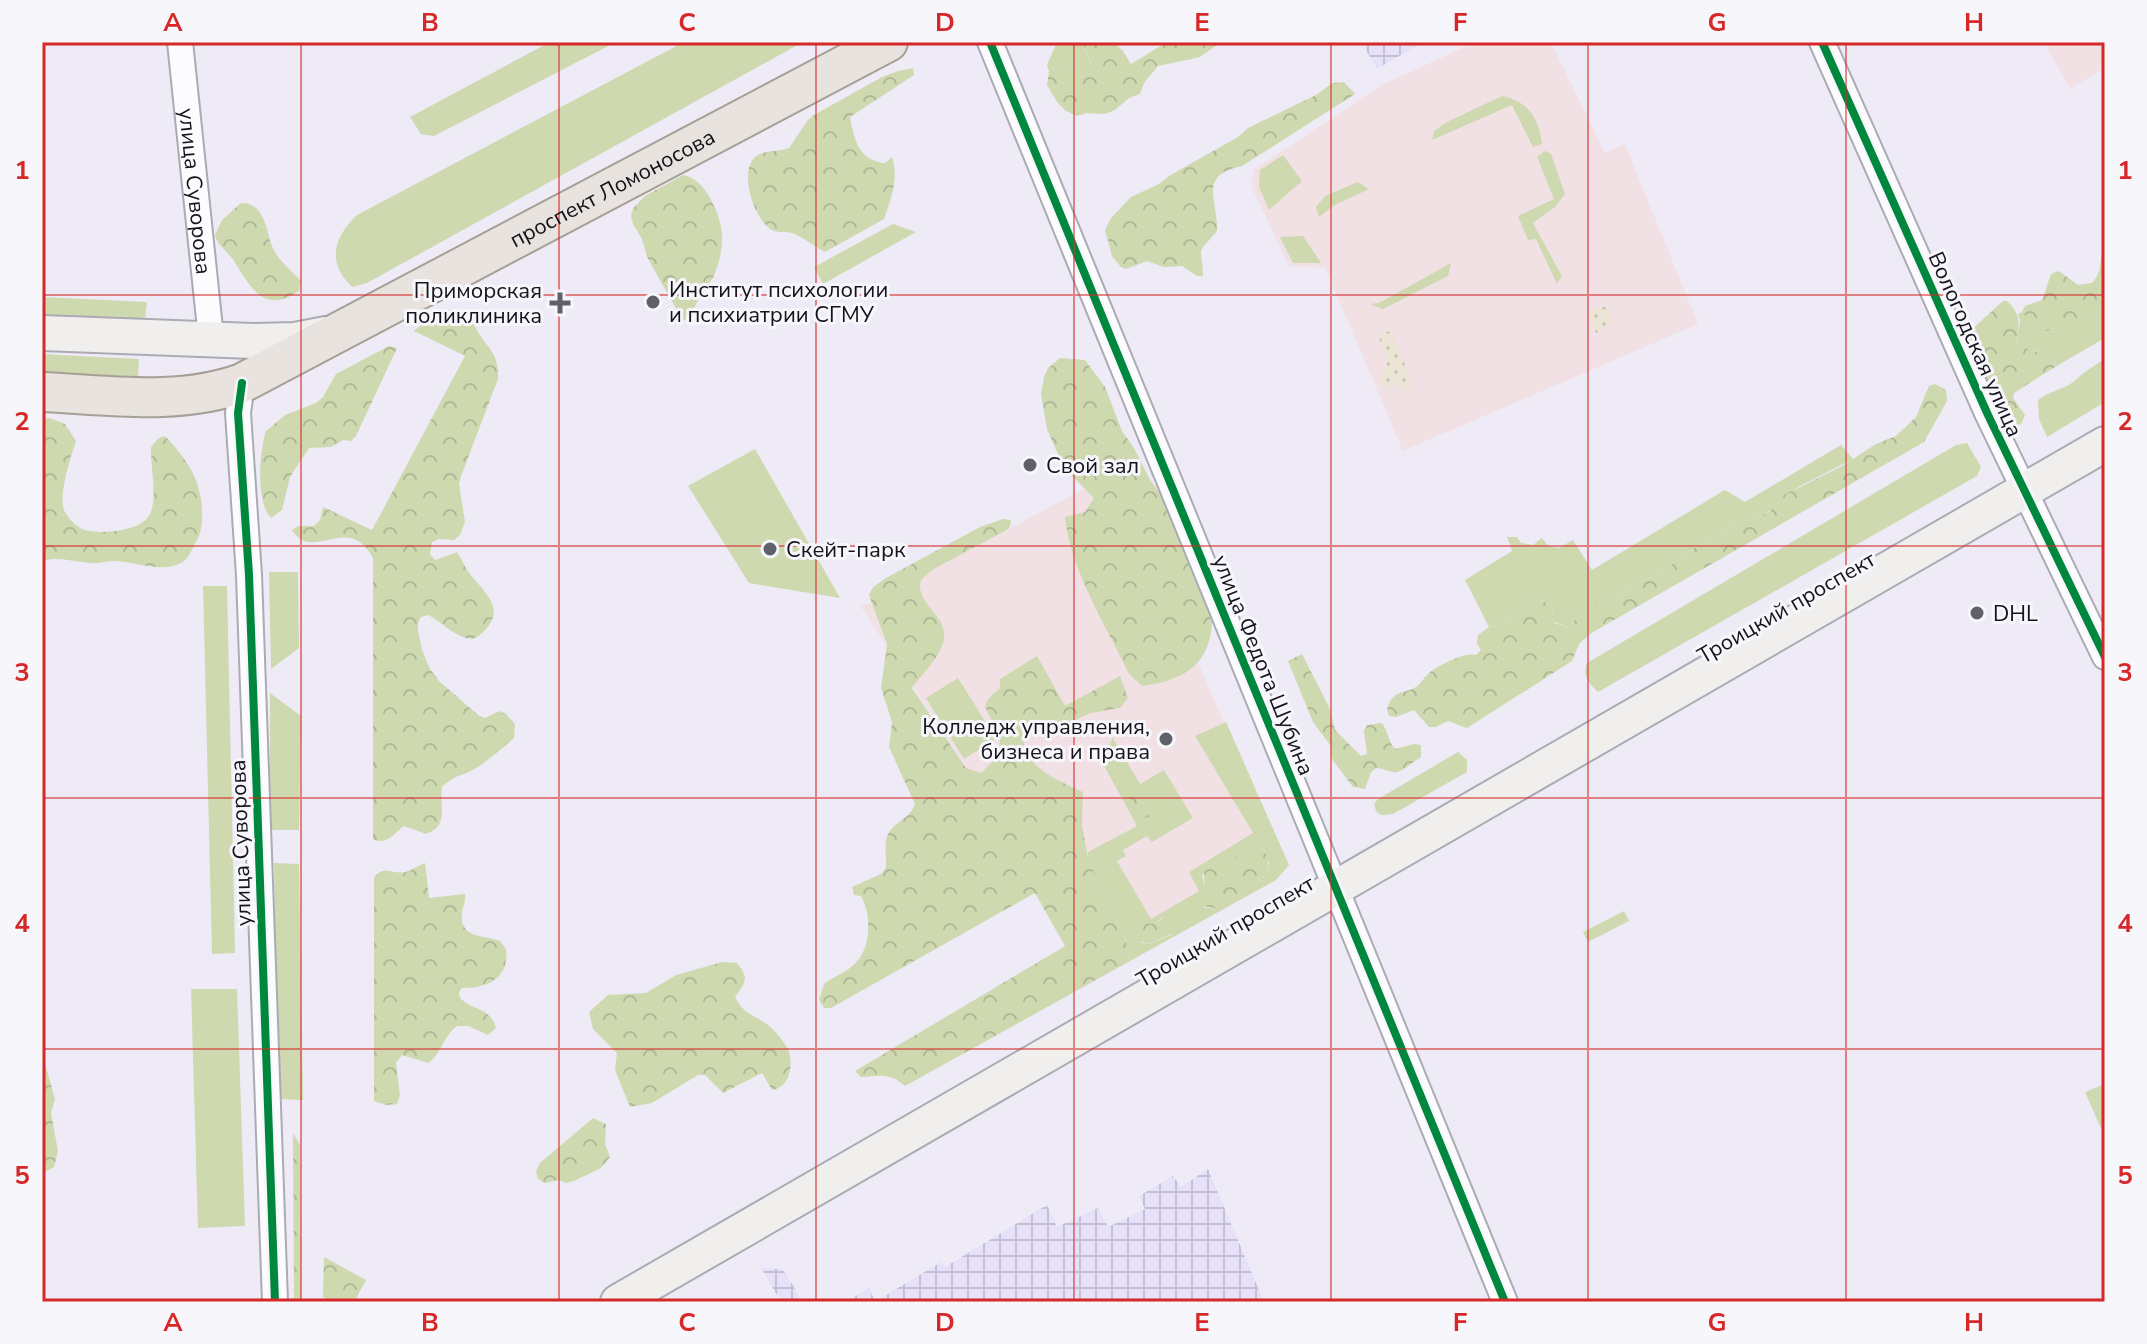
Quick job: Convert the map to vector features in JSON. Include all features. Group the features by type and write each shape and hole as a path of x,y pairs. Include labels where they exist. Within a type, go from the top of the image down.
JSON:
{"main road":[{"name":"проспект Ломоносова","path":"42,392 191,396 242,383 888,42"},
{"name":"проспект Ломоносова","path":"42,333 295,340 334,333"},
{"name":"Троицкий проспект","path":"618,1302 2105,444"}],"street":[{"name":"улица Суворова","path":"180,42 211,338"},
{"name":"улица Федота Шубина","path":"990,42 1505,1302"},
{"name":"Вологодская улица","path":"1822,42 2023,491 2105,657"},
{"name":"улица Суворова","path":"242,383 238,413 249,575 275,1302"}],"shaded area":[{"path":"1372,42 1423,42 1377,69 1364,47"},
{"path":"1475,42 1551,42 1605,153 1625,144 1698,324 1403,451 1325,268 1289,266 1252,188 1253,170 1382,85"},
{"path":"2044,42 2105,42 2105,68 2070,89"},
{"path":"1116,472 1287,869 1101,974 861,607"},
{"path":"1208,1169 1264,1302 875,1302 941,1262 945,1267 1047,1205 1057,1227 1098,1208 1108,1227 1145,1209 1139,1196 1173,1176 1181,1187"},
{"path":"761,1268 783,1269 803,1302 781,1302"},
{"path":"869,1288 875,1302 846,1302"}],"green space":[{"path":"550,42 616,42 434,136 421,134 410,117"},
{"path":"684,42 803,42 367,283 352,287 344,278 336,259 336,250 343,232 357,215"},
{"path":"1057,42 1082,42 1092,67 1083,77 1054,67 1049,71 1047,65"},
{"path":"1082,42 1113,42 1131,64 1167,42 1221,42 1200,57 1158,66 1144,83 1140,94 1129,98 1115,110 1077,116 1057,102 1047,85 1049,71 1054,67 1083,77 1092,66"},
{"path":"913,68 914,75 850,117 863,153 885,163 892,157 894,181 884,219 825,252 790,232 774,231 767,226 754,207 750,194 748,171 752,161 762,153 789,148 814,115 882,77"},
{"path":"1344,82 1355,94 1242,166 1219,176 1213,190 1217,231 1201,251 1203,276 1197,276 1182,266 1164,267 1147,261 1126,269 1112,256 1105,230 1111,218 1131,197 1159,184 1248,128 1316,95 1332,83"},
{"path":"1502,96 1519,102 1531,112 1542,144 1533,147 1512,105 1432,140 1434,131 1447,122"},
{"path":"1545,151 1551,154 1565,194 1555,207 1533,223 1562,276 1557,284 1536,239 1528,240 1518,216 1554,199 1537,157"},
{"path":"1283,155 1302,181 1269,210 1259,187 1260,170"},
{"path":"683,175 698,183 710,198 721,226 722,239 715,274 692,313 683,321 647,257 631,216 633,208 645,196"},
{"path":"1358,182 1369,189 1333,206 1319,217 1316,207 1325,196"},
{"path":"241,203 250,204 261,214 275,252 301,281 299,291 287,298 276,300 260,295 217,241 215,235 222,220"},
{"path":"893,224 916,232 823,284 814,267"},
{"path":"1303,236 1321,263 1293,263 1280,237"},
{"path":"2105,244 2105,310 2084,322 2072,321 2047,331 2032,323 2022,312 2025,306 2042,300 2051,274 2059,271 2078,285 2092,283 2098,273"},
{"path":"1451,263 1448,276 1383,309 1370,304 1379,303"},
{"path":"42,297 147,302 145,320 42,317"},
{"path":"2003,301 2012,306 2017,315 2016,342 2034,353 2045,349 2052,355 2055,367 2014,393 2013,398 2025,415 2021,424 2016,426 2005,420 1994,395 1974,371 1966,339 1970,331"},
{"path":"2105,310 2105,338 2055,367 2054,359 2037,350 2034,354 2016,342 2020,322 2018,314 2022,312 2043,329 2052,329 2063,322"},
{"path":"460,311 468,316 494,357 498,379 459,484 465,522 460,535 454,540 432,542 430,554 435,560 457,552 494,609 490,625 473,639 456,634 428,615 421,617 418,630 422,650 439,681 478,715 485,718 499,711 506,714 515,724 514,738 481,765 442,787 441,821 433,830 426,834 404,826 390,838 378,841 373,840 373,558 363,545 353,539 342,537 310,542 300,539 292,530 298,526 314,526 320,520 323,507 372,530 465,356 414,331 436,312"},
{"path":"389,346 397,348 356,436 351,441 343,440 331,447 309,448 290,477 282,510 271,518 266,511 261,489 266,431 285,415 316,403 336,374"},
{"path":"42,354 139,359 137,390 42,386"},
{"path":"1060,358 1085,360 1105,387 1122,431 1171,509 1212,613 1208,644 1202,656 1184,674 1172,679 1142,686 1129,674 1074,557 1065,517 1085,512 1094,498 1064,468 1047,429 1041,394 1044,377 1048,368"},
{"path":"2105,359 2105,402 2047,437 2039,419 2038,400 2069,385"},
{"path":"1935,384 1946,390 1947,401 1924,442 1588,635 1579,644 1572,661 1467,728 1448,721 1429,727 1414,710 1396,717 1389,716 1387,709 1396,695 1416,687 1429,673 1445,663 1465,655 1476,655 1481,650 1477,644 1478,635 1489,627 1509,622 1535,597 1551,605 1554,623 1568,627 1588,608 1614,600 1624,590 1666,569 1689,551 1737,523 1764,515 1778,498 1896,436 1916,417 1929,386"},
{"path":"50,418 65,424 76,441 66,477 63,506 72,522 89,531 119,530 145,520 150,514 153,499 151,447 159,438 164,436 168,439 189,467 201,497 201,529 186,559 168,567 115,561 42,561 42,419"},
{"path":"1967,443 1981,467 1977,476 1598,692 1589,682 1585,672 1587,663 1956,445"},
{"path":"1841,445 1853,459 1798,487 1764,515 1737,523 1689,551 1666,569 1624,590 1614,600 1588,608 1568,627 1554,622 1551,605 1535,597 1509,622 1489,627 1465,580 1512,551 1507,537 1517,537 1521,543 1533,545 1542,538 1548,546 1559,548 1573,540 1592,570 1725,490 1745,502"},
{"name":"Скейт-парк","path":"755,449 840,598 749,583 688,486"},
{"path":"1003,519 1011,520 1010,527 1005,531 932,570 921,580 922,596 941,622 944,638 936,658 912,688 966,768 981,773 999,755 1000,737 985,707 988,699 1000,688 1000,679 1037,656 1065,706 1120,676 1128,698 1120,708 1091,713 1071,722 1054,736 1030,732 1024,736 1024,747 1028,756 1044,772 1083,792 1082,825 1088,859 1126,942 1130,961 905,1086 889,1077 861,1077 855,1071 1065,946 1035,893 831,1008 824,1008 819,1000 824,984 858,960 866,943 868,923 865,904 861,896 854,895 852,887 881,874 886,868 888,834 915,804 889,747 892,722 881,688 887,644 869,595 873,587 886,578 980,527"},
{"path":"269,572 298,572 299,648 271,669"},
{"path":"203,586 227,586 235,953 212,954"},
{"path":"1302,654 1329,707 1335,730 1361,756 1367,754 1364,732 1367,725 1381,723 1395,749 1421,745 1421,757 1397,772 1376,768 1371,772 1365,789 1353,787 1332,759 1330,745 1313,722 1288,661"},
{"path":"958,678 996,739 964,759 926,698"},
{"path":"270,693 301,716 299,830 270,830"},
{"path":"1226,722 1289,865 1276,880 1130,961 1126,942 1088,859 1088,852 1137,826 1101,760 1113,738 1140,784 1164,770 1193,818 1152,842 1147,836 1123,850 1126,856 1117,861 1151,919 1199,891 1189,872 1253,833 1195,736","holes":["1251,847 1265,851 1269,863 1266,876 1215,908 1204,908 1202,875 1214,864 1233,859","1163,917 1171,935 1149,944 1141,943 1146,924 1154,924"]},
{"path":"1458,752 1467,760 1467,772 1393,814 1381,815 1376,811 1374,804 1378,799"},
{"path":"1148,785 1154,789 1154,801 1149,817 1142,818 1129,797 1133,789"},
{"path":"1251,847 1259,847 1265,853 1268,860 1266,876 1215,908 1201,906 1198,899 1205,889 1204,871 1214,864 1233,859"},
{"path":"274,863 299,864 303,1100 278,1099"},
{"path":"425,863 429,898 465,894 462,913 464,928 468,932 500,941 506,949 504,967 495,980 462,988 459,992 465,1002 490,1016 496,1028 488,1035 468,1026 457,1026 428,1063 402,1055 396,1063 400,1095 397,1104 386,1105 374,1101 374,878 381,872 406,872"},
{"path":"1624,911 1629,921 1588,942 1583,932"},
{"path":"1167,916 1177,922 1174,933 1148,944 1135,938 1133,930 1136,923 1154,924"},
{"path":"722,962 737,963 744,973 743,984 735,997 738,1003 771,1027 788,1049 791,1061 787,1080 772,1090 762,1073 723,1093 705,1075 698,1075 652,1103 630,1107 615,1070 617,1053 593,1029 589,1012 608,995 646,993 676,975"},
{"path":"191,989 237,989 245,1226 198,1228"},
{"path":"42,1053 55,1099 51,1113 58,1151 54,1167 42,1174"},
{"path":"2105,1084 2105,1138 2085,1092"},
{"path":"593,1118 606,1124 605,1144 610,1157 601,1168 566,1183 559,1180 545,1183 538,1179 536,1171 540,1163"},
{"path":"293,1133 300,1145 301,1302 294,1302"},
{"path":"324,1257 366,1280 354,1302 333,1302 323,1297"}],"sand":[{"path":"1606,306 1613,323 1596,333 1587,313"},
{"path":"1391,331 1409,374 1410,394 1397,384 1383,389 1380,379 1388,361 1378,335"}],"cycle path":[{"path":"990,42 1505,1302"},
{"path":"1822,42 1988,415 2105,657"},
{"path":"242,383 238,413 249,575 275,1302"}],"place":[{"name":"Институт психологии и психиатрии СГМУ","path":"653,302"},
{"name":"Приморская поликлиника","path":"560,303"},
{"name":"Свой зал","path":"1030,465"},
{"name":"Скейт-парк","path":"770,549"},
{"name":"DHL","path":"1977,613"},
{"name":"Колледж управления, бизнеса и права","path":"1166,739"}]}
